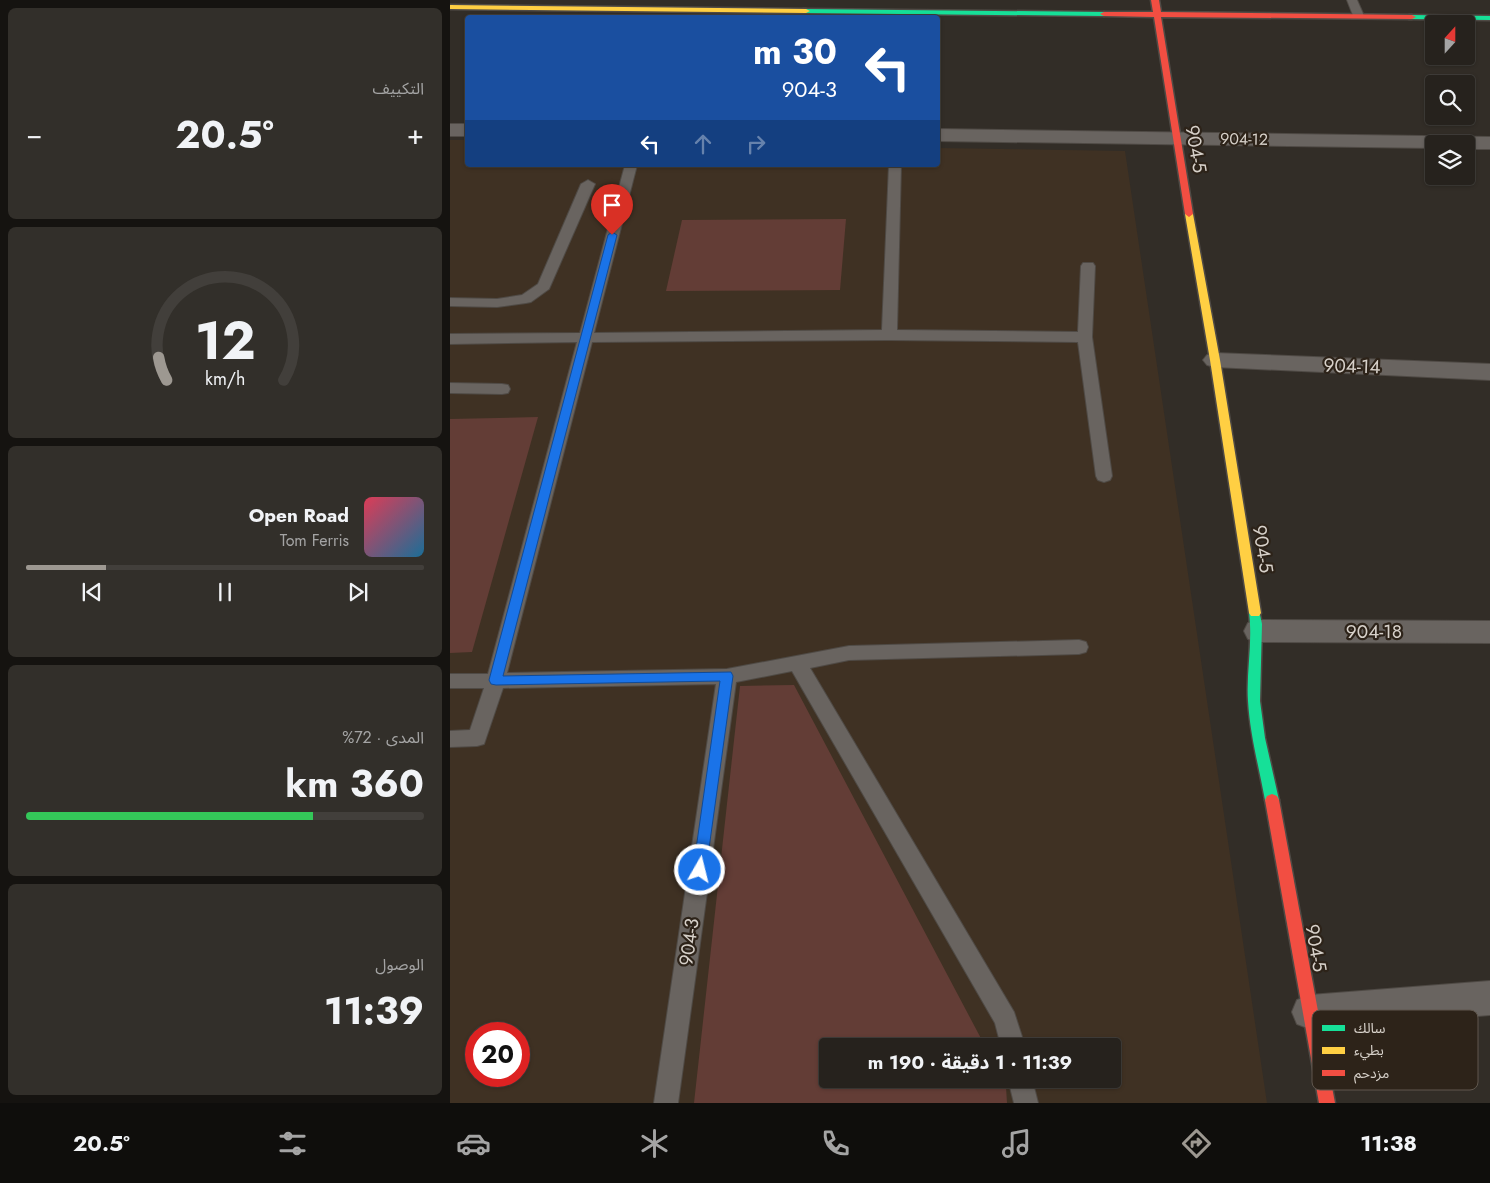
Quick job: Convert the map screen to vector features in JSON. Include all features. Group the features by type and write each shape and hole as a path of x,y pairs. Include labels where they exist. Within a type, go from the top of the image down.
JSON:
{"street":[{"name":"904-5","path":"1155,0 1176,138 1215,360 1258,631 1254,656 1254,702 1312,1023"},
{"path":"450,8 1490,18"},
{"path":"450,130 465,130"},
{"name":"904-12","path":"940,135 1490,143"},
{"name":"904-14","path":"1215,360 1490,372"},
{"name":"904-18","path":"1258,631 1490,632"},
{"path":"1336,1010 1490,998"},
{"name":"904-5","path":"1324,1090 1326,1103"}],"lane":[{"path":"1352,0 1358,16"},
{"path":"450,738 477,738 496,680 630,167"},
{"path":"889,335 895,167"},
{"path":"450,302 497,303 526,299 544,286 588,184"},
{"path":"1088,266 1085,337 1104,476"},
{"path":"450,339 889,335 1085,337"},
{"path":"450,388 502,389"},
{"path":"450,682 727,676 849,653 1079,647"},
{"path":"797,663 1006,1020 1010,1038"},
{"name":"904-3","path":"666,1103 727,676"},
{"path":"1022,1088 1026,1103"}],"shaded area":[{"path":"450,140 465,140 465,167 940,167 940,148 1125,151 1267,1103 450,1103"},
{"path":"846,219 840,290 666,291 682,220"},
{"path":"538,417 472,652 450,653 450,419"},
{"path":"794,685 981,1038 819,1038 819,1088 1006,1088 1007,1103 694,1103 740,686"}],"traffic: fast":[{"path":"806,11 1104,14"},
{"path":"1412,17 1490,18"},
{"path":"1255,613 1257,635 1254,690 1255,713 1272,800"}],"traffic: slow":[{"path":"450,7 806,11"},
{"path":"1189,214 1215,360 1255,613"}],"traffic: jam":[{"path":"1155,0 1189,214"},
{"path":"1104,14 1412,17"},
{"path":"1272,800 1312,1020"},
{"path":"1325,1090 1327,1103"}],"route":[{"path":"612,235 496,680 727,676 700,870"}]}
